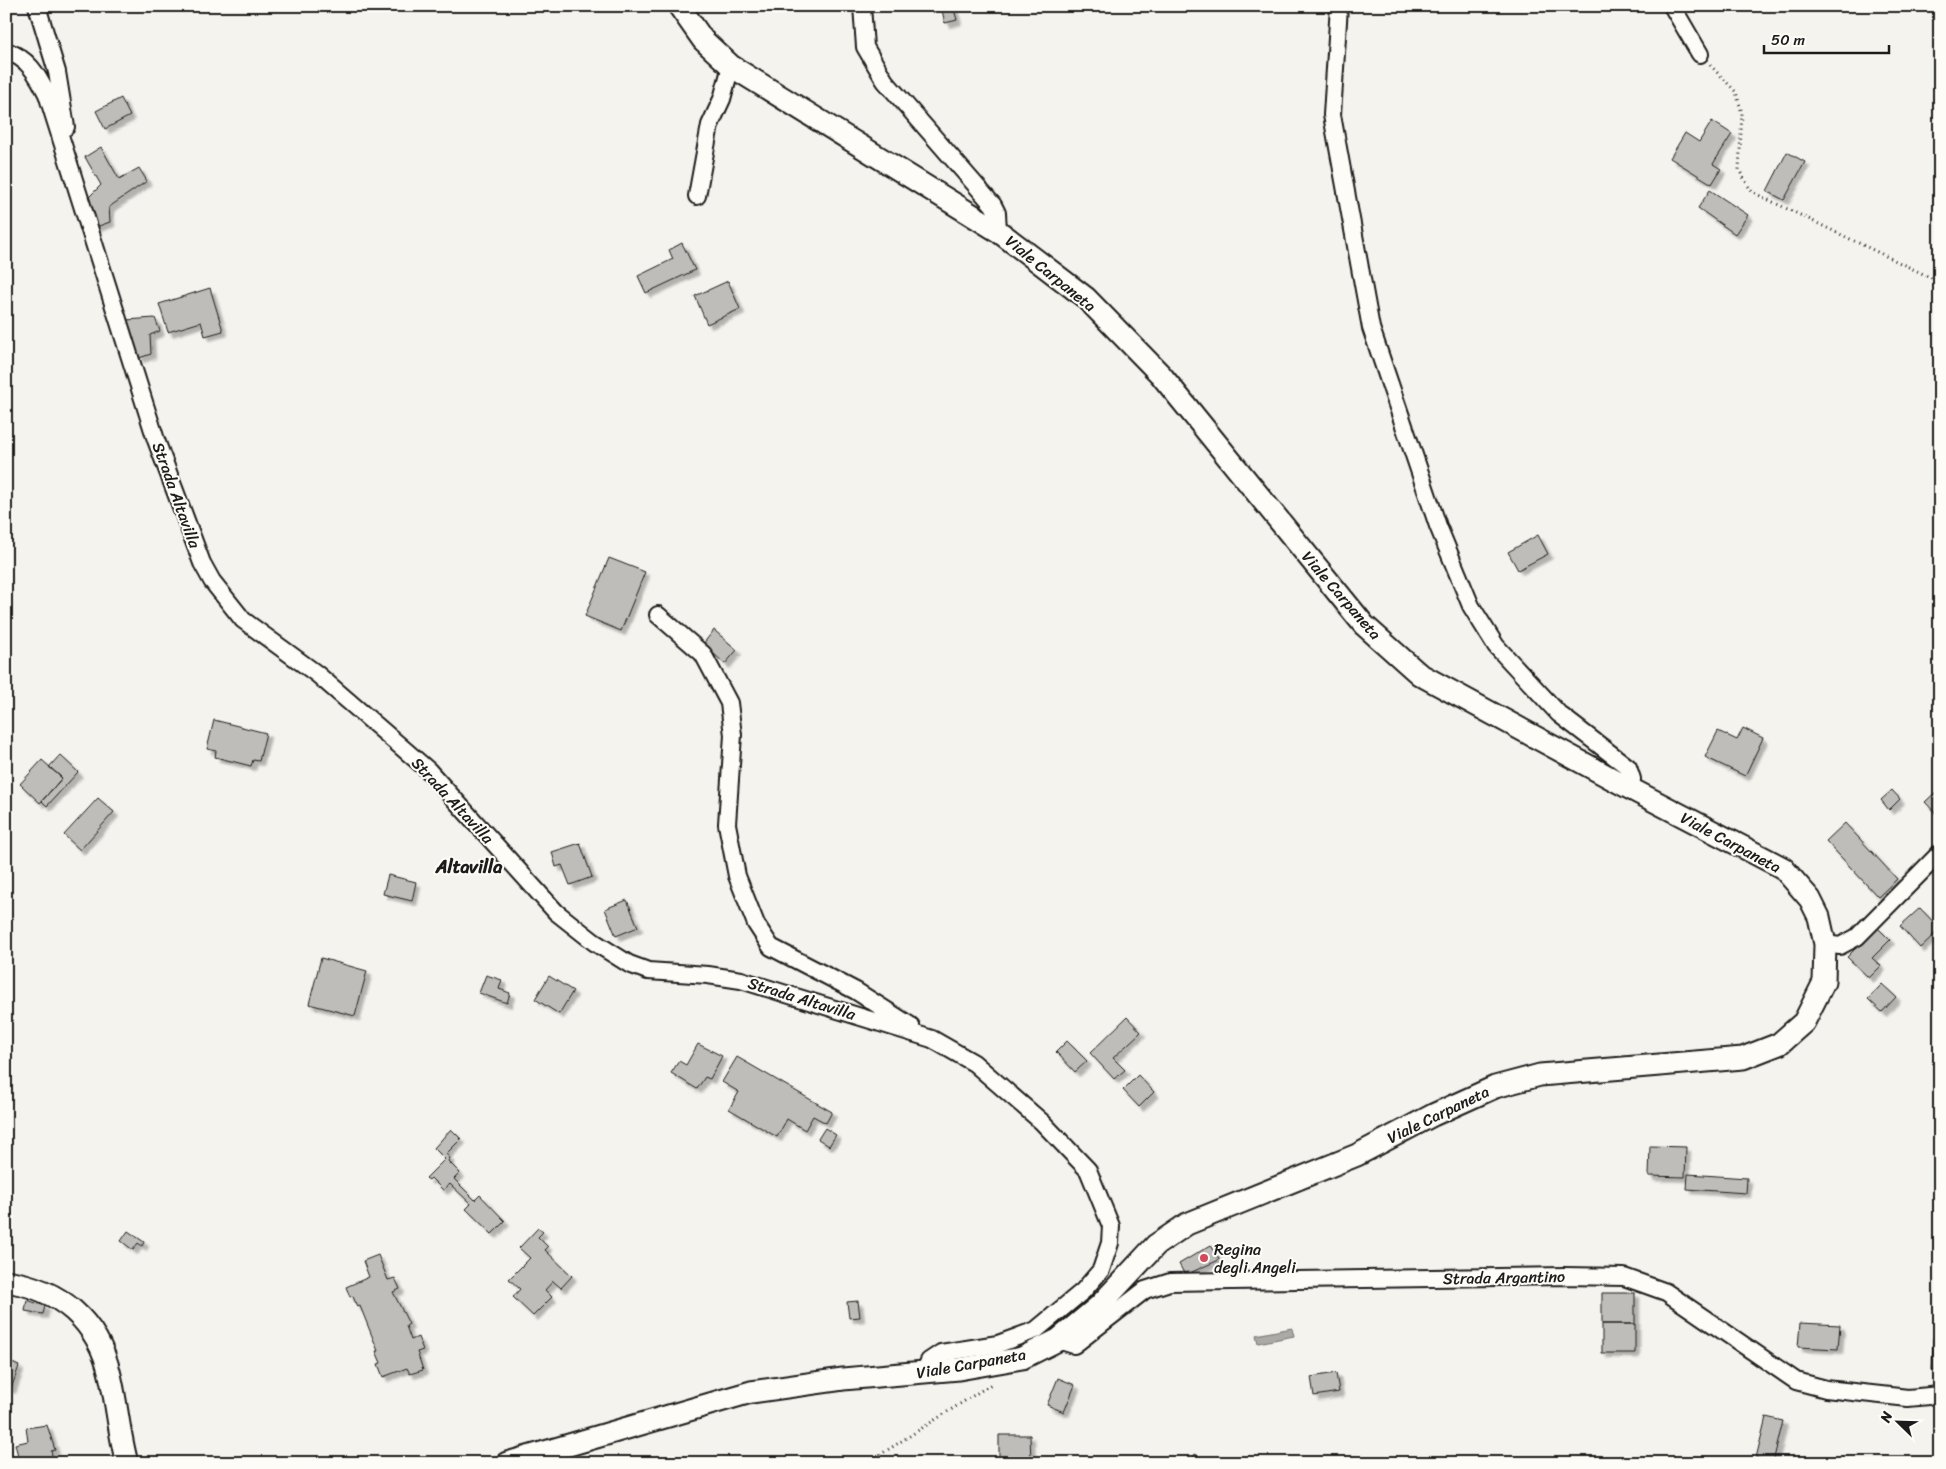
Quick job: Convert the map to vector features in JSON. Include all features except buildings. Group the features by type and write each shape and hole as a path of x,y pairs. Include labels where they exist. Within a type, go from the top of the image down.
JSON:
{"main road":[{"name":"Viale Carpaneta","path":"507,1463 751,1392 843,1380 924,1373 1022,1358 1058,1340 1100,1305 1156,1246 1187,1224 1357,1155 1433,1115 1495,1087 1540,1075 1743,1058 1779,1044 1804,1022 1824,982 1825,944 1819,917 1810,899 1784,868 1630,789 1419,674 1364,625 1161,375 1086,298 998,231 731,66 703,40 679,6"},
{"path":"6,1281 24,1284 65,1303 91,1329 110,1374 127,1463"}],"street":[{"name":"Strada Altavilla","path":"37,6 64,103 66,152"},
{"path":"862,6 864,46 885,81 993,205 998,213 998,231"},
{"path":"1339,6 1332,115 1371,328 1438,526 1471,606 1496,646 1559,714 1628,767 1632,779 1630,789"},
{"path":"1672,6 1700,54"},
{"name":"Strada Altavilla","path":"6,51 23,59 38,76 54,112 156,440 202,563 212,581 243,620 317,674 428,770 556,912 601,947 629,964 648,972 708,975 740,980 922,1035 974,1063 1065,1144 1088,1170 1111,1226 1110,1243 1101,1270 1083,1291 1058,1314 1036,1330 998,1344 940,1353 929,1361 924,1373"},
{"path":"697,196 710,125 722,99 731,66"},
{"path":"658,615 703,654 729,703 733,735 727,824 737,876 756,924 771,947 856,991 905,1021 922,1035"},
{"path":"1825,944 1840,946 1857,936 1940,853"},
{"name":"Strada Argantino","path":"1058,1340 1074,1345 1145,1290 1170,1282 1564,1276 1624,1277 1666,1292 1796,1381 1826,1389 1908,1398 1940,1395"}],"path":[{"path":"1700,54 1736,92 1742,113 1739,170 1752,192 1940,282"},
{"path":"867,1463 996,1381"}],"shaded area":[{"path":"1292,1328 1294,1336 1258,1343 1256,1335"}],"place":[{"name":"Regina degli Angeli","path":"1204,1258"}],"district":[{"name":"Altavilla","path":"469,867"}]}
